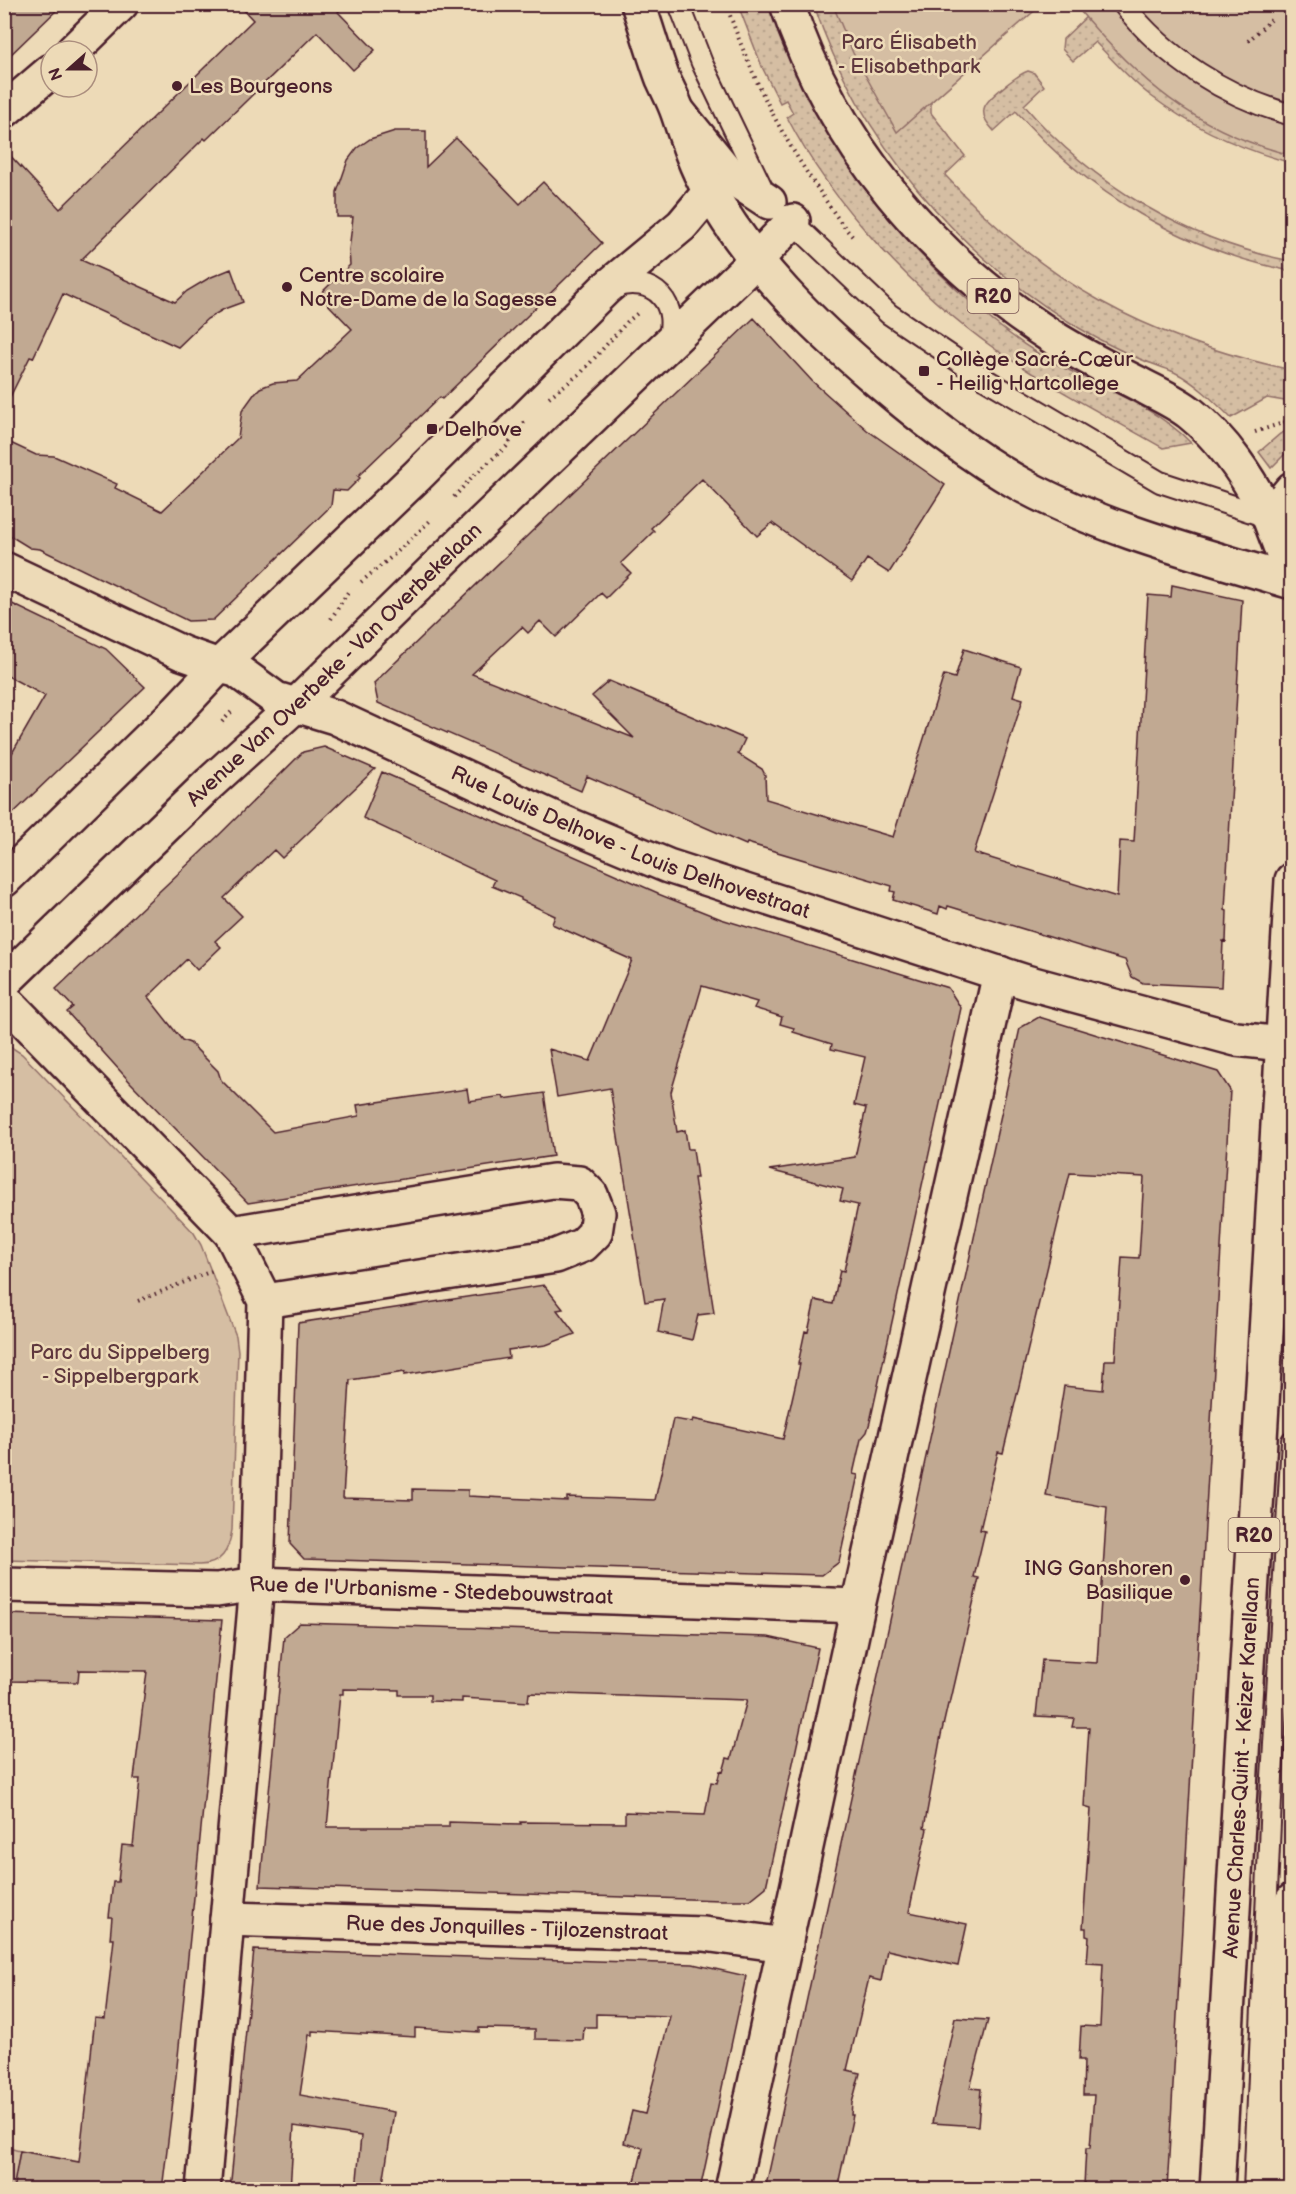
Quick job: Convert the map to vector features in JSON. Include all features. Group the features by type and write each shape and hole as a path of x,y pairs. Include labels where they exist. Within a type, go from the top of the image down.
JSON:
{"main road":[{"path":"85,39 121,4"},
{"path":"638,4 691,155 720,184 756,260 818,328 906,405 966,450 1023,485 1137,535 1186,552 1292,580"},
{"name":"R20","path":"788,4 795,28 819,82 847,133 880,181 918,226 960,267 1014,311 1053,338 1171,400 1190,413 1228,452 1280,526 1292,580"},
{"path":"4,111 39,81"},
{"path":"720,184 781,212"},
{"path":"4,879 605,290 682,225 720,184"},
{"name":"Avenue Van Overbeke - Van Overbekelaan","path":"4,982 201,791 297,704 756,260 781,212"},
{"path":"1280,526 1292,489"},
{"name":"Rue Louis Delhove - Louis Delhovestraat","path":"4,569 182,653 219,666 236,669 276,699 335,717 553,818 668,866 1026,982 1236,1039 1283,1044"},
{"name":"Avenue Charles-Quint - Keizer Karellaan","path":"1217,2190 1292,880"},
{"path":"732,2190 858,1606 1000,973"},
{"path":"4,999 231,1233 265,1301 257,1584 203,2190"},
{"path":"231,1233 553,1180 579,1183 591,1195 598,1213 596,1233 584,1245 556,1256 265,1301"},
{"name":"Rue de l'Urbanisme - Stedebouwstraat","path":"4,1586 217,1590 257,1584 858,1606"},
{"path":"1277,2190 1292,1901"},
{"name":"Rue des Jonquilles - Tijlozenstraat","path":"227,1919 704,1934 786,1945"}],"lane":[{"path":"679,4 702,63 781,212 889,314 985,379 1160,482 1280,526"},
{"path":"1123,4 1152,37 1198,72 1248,100 1292,115"},
{"path":"605,290 628,282 643,284 660,295 670,310 672,330 665,347"},
{"name":"Avenue Charles-Quint - Keizer Karellaan","path":"1254,2190 1272,1789 1292,1441"}],"path":[{"path":"726,4 742,49 766,104 796,156 849,234"},
{"path":"1248,41 1271,20"},
{"path":"546,400 581,374 627,322 643,308"},
{"path":"446,506 472,477 506,447 531,414"},
{"path":"1252,435 1292,420"},
{"path":"358,584 395,554 437,514"},
{"path":"326,628 349,591"},
{"path":"4,1259 11,1266"},
{"path":"138,1301 214,1270"}],"green space":[{"name":"Parc Élisabeth - Elisabethpark","path":"833,4 1041,5 897,132 853,53"},
{"path":"738,5 770,5 803,86 845,160 896,227 957,290 996,324 1028,347 1058,365 1119,394 1158,416 1191,443 1163,448 1057,388 1015,363 965,327 906,274 851,214 805,150 787,117 793,113 786,100 780,103 763,69"},
{"path":"814,5 1040,5 931,102 931,113 965,156 945,175 983,214 1021,247 1060,277 1102,302 1190,342 1291,370 1291,402 1267,398 1231,418 1190,381 1170,370 1124,352 1087,332 1035,299 993,266 918,190 886,147 857,102 833,55"},
{"path":"1075,5 1291,5 1291,155 1225,132 1170,99 1121,57"},
{"path":"1087,16 1291,146 1291,163 1236,144 1184,118 1143,90 1095,42 1073,61 1062,49 1063,39"},
{"path":"1028,71 1034,73 1044,86 1024,105 1051,134 1111,184 1144,206 1179,224 1253,252 1291,261 1291,271 1251,262 1213,249 1140,214 1106,193 1074,168 1016,111 994,131 984,115 986,105 1003,87"},
{"path":"1291,429 1291,448 1271,468 1259,452 1280,434"},
{"name":"Parc du Sippelberg - Sippelbergpark","path":"11,1047 22,1054 171,1209 194,1233 201,1245 236,1336 238,1351 232,1530 226,1550 219,1559 213,1562 199,1565 5,1560 4,1050"},
{"path":"5,2147 20,2151 14,2189 5,2190"}],"building":[{"path":"4,4 63,4 4,61"},
{"path":"238,4 346,4 338,12 375,50 353,70 317,32 206,140 204,138 81,260 175,302 187,291 209,278 231,269 243,302 207,319 178,347 63,294 33,358 30,357 4,409 4,149 60,209 253,20"},
{"path":"395,131 426,131 426,167 456,138 520,204 543,182 602,243 442,399 440,397 358,476 360,478 347,491 333,490 331,506 213,620 188,621 40,549 30,548 4,532 4,440 36,455 54,456 117,484 115,488 162,511 238,438 242,411 260,388 273,383 297,381 352,329 319,295 350,265 349,250 353,217 337,217 337,192 348,160 357,148 370,139"},
{"path":"754,318 812,381 867,430 945,485 889,573 867,559 852,581 772,523 757,536 702,479 651,528 654,531 621,563 631,573 606,598 601,593 556,637 540,621 528,633 522,627 472,674 634,738 592,696 609,681 745,739 738,754 762,769 765,775 766,799 893,837 944,675 955,678 964,649 1021,667 1013,696 1023,699 974,853 1117,897 1120,841 1134,842 1148,595 1171,597 1172,585 1242,600 1225,910 1227,911 1226,942 1223,941 1221,987 1143,983 1132,977 1125,960 948,906 947,909 940,906 938,914 893,900 895,892 891,891 892,886 747,843 746,845 587,776 581,791 378,703 374,683"},
{"path":"4,600 106,649 145,687 4,822 4,767 45,696 4,674"},
{"path":"324,747 375,769 282,858 274,850 224,898 242,916 215,941 221,947 197,970 187,959 148,997 182,1040 190,1043 218,1071 221,1080 273,1132 359,1116 357,1105 467,1089 469,1101 544,1093 553,1156 248,1203 131,1083 67,1012 73,1007 56,989 303,752"},
{"path":"382,772 658,894 721,919 948,988 961,1008 870,1422 867,1432 861,1439 853,1474 858,1475 839,1562 822,1575 304,1559 290,1544 298,1323 544,1285 563,1309 557,1310 575,1334 546,1345 508,1350 509,1358 404,1375 405,1372 350,1380 343,1498 413,1500 413,1489 468,1490 468,1496 567,1501 567,1497 655,1500 673,1419 692,1422 693,1419 783,1439 805,1331 808,1332 815,1300 833,1304 840,1270 844,1271 858,1205 840,1201 843,1189 769,1170 855,1157 866,1108 854,1105 865,1057 831,1049 832,1044 793,1032 794,1028 780,1024 782,1017 754,1008 757,1002 702,986 671,1092 677,1132 685,1130 688,1149 693,1149 697,1178 694,1178 714,1313 698,1315 692,1340 658,1332 664,1299 645,1302 610,1088 557,1097 549,1049 590,1061 632,960 552,924 555,916 492,886 495,880 363,818"},
{"path":"1039,1017 1218,1072 1230,1090 1167,2190 1099,2190 1099,2187 1084,2185 1086,2148 1090,2148 1094,2095 1083,2095 1084,2060 1079,2060 1081,2026 1100,2027 1103,1964 1087,1963 1089,1937 1086,1936 1086,1928 1083,1928 1091,1809 1084,1807 1089,1727 1072,1727 1074,1718 1036,1716 1042,1660 1097,1663 1107,1507 1046,1496 1064,1386 1103,1390 1105,1360 1115,1360 1122,1257 1139,1258 1144,1177 1070,1173 1003,1453 998,1452 980,1530 985,1531 974,1577 979,1578 941,1735 924,1828 927,1829 909,1912 967,1924 958,1966 887,1950 881,1981 869,1978 847,2070 860,2073 852,2103 851,2115 853,2115 837,2190 765,2190 1020,1028"},
{"path":"4,1614 222,1620 176,2076 162,2190 13,2190 20,2151 79,2162 95,2018 105,2019 114,1939 110,1939 112,1917 109,1917 113,1882 118,1882 122,1845 133,1846 140,1779 134,1779 147,1671 79,1670 78,1682 4,1681"},
{"path":"300,1623 768,1637 818,1648 766,1887 750,1900 721,1900 260,1886 284,1637","holes":["343,1689 399,1690 399,1695 430,1695 430,1701 462,1702 462,1698 528,1702 529,1693 747,1700 731,1759 727,1758 717,1783 711,1782 705,1815 625,1812 625,1823 449,1822 449,1827 327,1827 340,1694 343,1694"]},
{"path":"254,1950 693,1964 746,1976 700,2190 633,2190 643,2148 624,2143 632,2111 645,2114 670,2016 596,2014 596,2027 584,2027 583,2040 535,2039 535,2029 479,2028 479,2032 415,2028 415,2037 312,2031 312,2035 309,2035 300,2095 394,2112 382,2190 356,2190 361,2136 294,2126 290,2190 230,2190"},
{"path":"955,2018 988,2020 970,2088 981,2089 978,2126 932,2123"}],"place":[{"name":"Les Bourgeons","path":"177,86"},
{"name":"Centre scolaire Notre-Dame de la Sagesse","path":"287,287"},
{"name":"Collège Sacré-Cœur - Heilig Hartcollege","path":"924,371"},
{"name":"Delhove","path":"432,429"},
{"name":"ING Ganshoren Basilique","path":"1185,1580"}]}
